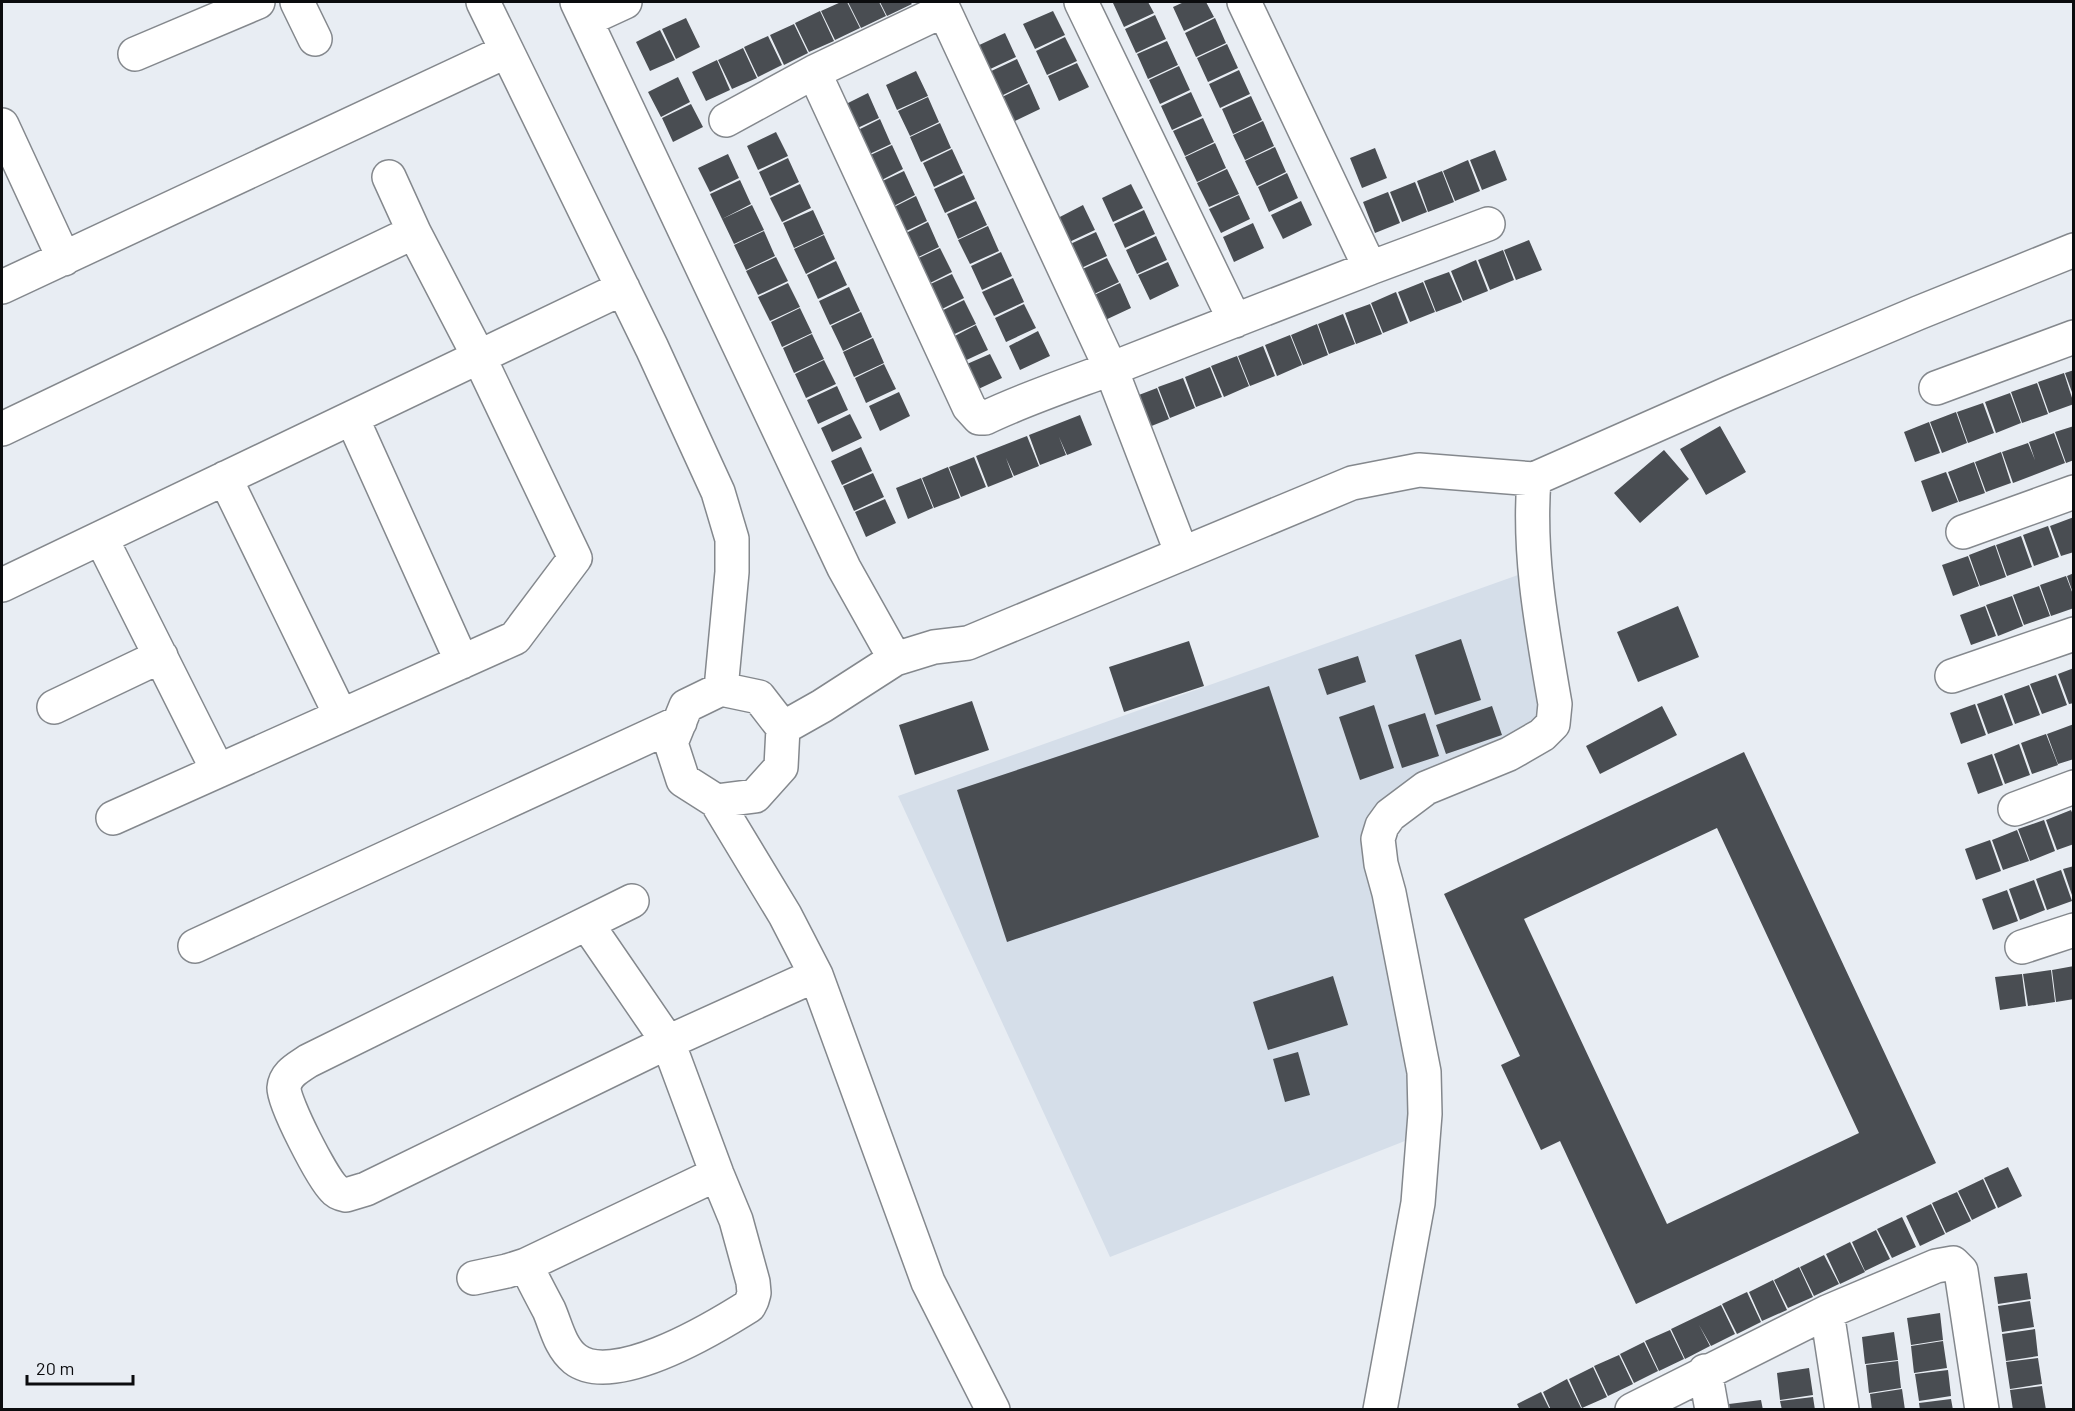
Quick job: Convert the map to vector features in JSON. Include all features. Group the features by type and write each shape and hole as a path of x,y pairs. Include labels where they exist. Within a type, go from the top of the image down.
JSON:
{"street":[{"path":"135,54 258,2"},
{"path":"297,2 315,39"},
{"path":"483,2 623,288 718,492 732,539 732,572 721,689"},
{"path":"625,2 582,11 844,568 895,659"},
{"path":"1081,2 1234,321"},
{"path":"1244,2 1370,268"},
{"path":"726,120 814,72 954,6 1111,369 1182,554"},
{"path":"2,287 507,51"},
{"path":"814,72 969,407 979,418 986,418 1027,400 1488,224"},
{"path":"2,125 64,259"},
{"path":"113,818 515,638 575,558 479,357 388,177"},
{"path":"2,429 414,232"},
{"path":"783,728 895,659 934,647 968,643 1352,483 1419,470 1534,479 1792,366 2073,250"},
{"path":"2,585 623,288"},
{"path":"1936,388 2073,337"},
{"path":"352,418 462,662"},
{"path":"225,478 341,716"},
{"path":"1380,1410 1418,1203 1425,1114 1424,1072 1381,864 1378,838 1390,814 1426,788 1509,754 1542,735 1552,724 1555,704 1534,568 1531,512 1534,479"},
{"path":"1963,532 2073,492"},
{"path":"101,538 218,771"},
{"path":"1952,676 2073,634"},
{"path":"54,707 161,656"},
{"path":"716,801 755,796 781,767 783,728 759,697 721,689 686,706 671,743 682,780 716,801 785,915 816,975 928,1282 993,1410"},
{"path":"195,946 680,722"},
{"path":"2015,809 2073,788"},
{"path":"632,901 294,1070 286,1080 284,1089 296,1122 329,1183 340,1194 354,1194 668,1042 816,975"},
{"path":"526,1265 559,1336 574,1358 584,1364 596,1366 621,1365 646,1359 682,1344 749,1306 754,1293 736,1220 668,1042 587,924"},
{"path":"2022,947 2073,930"},
{"path":"474,1278 526,1265 717,1174"},
{"path":"1632,1410 1705,1371 1827,1312 1936,1266 1953,1263 1961,1271 1982,1410"},
{"path":"1827,1312 1842,1410"},
{"path":"1705,1371 1712,1410"}],"shaded area":[{"path":"1518,575 1548,723 1379,822 1438,1128 1110,1257 898,796"}],"building":[{"path":"841,2 847,2 860,28 835,40 821,11"},
{"path":"848,2 879,2 886,16 861,28"},
{"path":"880,2 910,2 912,4 887,16"},
{"path":"1148,2 1154,13 1124,27 1113,3"},
{"path":"1184,2 1206,2 1214,17 1184,31 1173,7"},
{"path":"820,11 834,41 809,52 795,23"},
{"path":"1053,11 1065,35 1035,49 1023,24"},
{"path":"1155,15 1166,39 1136,53 1125,29"},
{"path":"686,18 700,47 676,59 662,29"},
{"path":"1215,18 1226,43 1196,57 1185,33"},
{"path":"794,24 808,53 784,65 770,35"},
{"path":"660,30 675,60 650,71 636,42"},
{"path":"1005,33 1016,57 986,71 975,47"},
{"path":"768,36 782,65 758,77 744,47"},
{"path":"1065,37 1077,61 1047,75 1036,51"},
{"path":"1167,41 1178,65 1148,79 1137,54"},
{"path":"1227,44 1238,68 1208,82 1197,58"},
{"path":"743,48 757,78 732,89 718,60"},
{"path":"1017,59 1028,83 999,97 987,73"},
{"path":"717,60 730,90 706,101 692,72"},
{"path":"1077,63 1089,87 1059,101 1048,76"},
{"path":"1179,66 1190,90 1160,104 1149,80"},
{"path":"1239,70 1250,94 1220,108 1209,84"},
{"path":"916,71 928,96 897,110 886,85"},
{"path":"678,77 690,102 661,117 648,92"},
{"path":"1029,84 1040,109 1011,123 1000,98"},
{"path":"1191,92 1202,116 1172,130 1161,106"},
{"path":"868,93 879,118 849,132 838,108"},
{"path":"1251,96 1262,120 1233,134 1222,109"},
{"path":"928,97 939,122 910,136 898,111"},
{"path":"691,104 703,127 673,142 662,118"},
{"path":"1203,118 1214,142 1185,156 1173,131"},
{"path":"880,119 891,144 861,158 850,134"},
{"path":"1263,121 1274,146 1245,160 1233,135"},
{"path":"940,123 951,148 921,162 910,137"},
{"path":"776,132 788,156 758,170 747,146"},
{"path":"1215,143 1226,168 1197,182 1185,157"},
{"path":"892,145 903,169 874,184 862,159"},
{"path":"1275,147 1286,172 1257,186 1245,161"},
{"path":"1375,148 1387,178 1362,188 1350,158"},
{"path":"952,149 963,173 934,187 923,163"},
{"path":"1495,150 1507,180 1482,190 1470,160"},
{"path":"728,154 739,178 710,192 698,168"},
{"path":"788,158 799,182 770,196 759,172"},
{"path":"1468,160 1480,191 1455,201 1443,171"},
{"path":"1227,169 1239,194 1209,207 1197,183"},
{"path":"904,171 915,195 886,210 874,185"},
{"path":"1442,171 1454,202 1428,212 1417,181"},
{"path":"1287,173 1298,198 1269,212 1258,187"},
{"path":"964,175 975,199 945,213 934,189"},
{"path":"740,180 751,204 722,219 710,194"},
{"path":"1415,182 1427,212 1402,222 1390,192"},
{"path":"800,184 811,208 782,222 770,198"},
{"path":"1131,184 1143,208 1113,222 1102,198"},
{"path":"1388,192 1400,223 1375,233 1363,202"},
{"path":"1239,195 1250,219 1221,233 1209,209"},
{"path":"916,196 927,221 898,235 886,211"},
{"path":"976,201 987,225 958,239 947,214"},
{"path":"1301,201 1312,225 1283,239 1271,215"},
{"path":"752,205 764,230 734,244 722,219"},
{"path":"1083,205 1095,230 1065,244 1054,220"},
{"path":"813,210 824,234 794,248 783,223"},
{"path":"1144,210 1155,234 1125,248 1114,224"},
{"path":"928,222 939,247 910,261 898,237"},
{"path":"1253,223 1264,248 1234,262 1223,237"},
{"path":"988,226 999,251 970,264 958,240"},
{"path":"764,231 775,256 746,270 734,245"},
{"path":"1096,232 1107,256 1077,270 1066,246"},
{"path":"824,235 835,259 806,274 794,249"},
{"path":"1156,236 1167,260 1137,274 1126,250"},
{"path":"1529,240 1542,270 1516,280 1504,250"},
{"path":"940,248 952,272 922,287 910,262"},
{"path":"1503,250 1514,280 1490,290 1478,260"},
{"path":"1001,252 1012,276 982,290 971,266"},
{"path":"776,257 788,281 758,295 746,271"},
{"path":"1107,258 1119,282 1090,296 1078,271"},
{"path":"1476,260 1488,291 1463,301 1451,271"},
{"path":"836,261 847,285 818,299 807,275"},
{"path":"1168,262 1179,286 1150,300 1138,275"},
{"path":"1449,272 1462,302 1436,312 1424,281"},
{"path":"952,274 964,298 934,313 922,288"},
{"path":"1013,278 1024,302 994,316 982,292"},
{"path":"1423,282 1435,312 1410,322 1398,292"},
{"path":"788,283 800,307 770,321 758,297"},
{"path":"1120,283 1131,308 1101,322 1090,297"},
{"path":"849,287 860,311 830,325 819,301"},
{"path":"1396,292 1408,323 1383,333 1371,303"},
{"path":"964,300 976,324 946,338 935,314"},
{"path":"1024,304 1036,328 1006,342 995,318"},
{"path":"1370,304 1382,334 1356,344 1345,313"},
{"path":"800,308 812,333 782,347 771,322"},
{"path":"861,312 872,337 843,351 831,326"},
{"path":"1343,314 1355,344 1329,354 1318,324"},
{"path":"1317,324 1328,355 1303,365 1291,335"},
{"path":"976,325 988,350 958,364 947,340"},
{"path":"1038,331 1050,356 1020,370 1009,346"},
{"path":"812,334 824,359 794,373 783,348"},
{"path":"1290,335 1302,365 1277,376 1265,345"},
{"path":"873,338 884,363 854,377 843,352"},
{"path":"1263,346 1275,376 1250,386 1238,356"},
{"path":"990,354 1002,378 972,392 960,367"},
{"path":"1237,356 1249,386 1224,397 1211,366"},
{"path":"824,360 836,384 806,398 795,374"},
{"path":"884,364 896,389 866,403 855,378"},
{"path":"1210,367 1222,397 1196,407 1185,377"},
{"path":"2074,370 2074,395 2073,395 2065,373"},
{"path":"2064,373 2074,404 2049,413 2038,382"},
{"path":"1183,378 1195,408 1170,418 1158,387"},
{"path":"2037,383 2048,414 2022,423 2011,392"},
{"path":"837,386 848,410 818,424 807,400"},
{"path":"1157,388 1169,419 1144,429 1131,398"},
{"path":"899,392 910,416 880,431 869,406"},
{"path":"2010,393 2021,423 1996,433 1985,402"},
{"path":"1983,403 1994,433 1968,443 1957,412"},
{"path":"1956,412 1967,443 1942,453 1930,422"},
{"path":"850,414 862,438 832,452 821,428"},
{"path":"1080,415 1092,445 1067,455 1059,437 1066,455 1040,465 1029,435"},
{"path":"1929,422 1940,453 1915,462 1904,432"},
{"path":"1720,426 1746,472 1706,495 1680,449"},
{"path":"2074,426 2074,460 2066,463 2055,432"},
{"path":"2054,433 2065,463 2013,483 2002,452 2028,443 2035,460 2029,442"},
{"path":"1027,436 1039,466 1014,476 1006,458 1013,477 988,487 976,456"},
{"path":"861,447 872,471 842,485 831,461"},
{"path":"1664,450 1689,479 1640,523 1614,493"},
{"path":"2001,452 2011,483 1986,492 1975,462"},
{"path":"974,457 986,487 961,497 949,467"},
{"path":"1974,462 1985,493 1959,502 1948,472"},
{"path":"948,467 960,498 934,508 922,478"},
{"path":"1946,472 1958,502 1932,512 1921,481"},
{"path":"873,473 884,497 854,511 843,486"},
{"path":"921,478 933,508 908,519 896,488"},
{"path":"885,499 896,523 866,537 855,512"},
{"path":"2074,517 2074,552 2061,556 2050,526"},
{"path":"2048,526 2059,557 2034,566 2023,535"},
{"path":"2021,536 2032,567 2007,576 1996,545"},
{"path":"1995,545 2006,577 1980,586 1969,555"},
{"path":"1968,556 1979,586 1953,596 1942,565"},
{"path":"2074,573 2074,593 2073,593 2067,576"},
{"path":"2066,576 2074,597 2074,608 2051,616 2040,585"},
{"path":"2039,586 2050,616 2024,625 2013,595"},
{"path":"2012,596 2023,626 1998,636 1986,605"},
{"path":"1678,606 1699,657 1638,682 1617,632"},
{"path":"1985,606 1996,636 1971,645 1960,615"},
{"path":"1461,639 1481,700 1435,715 1415,655"},
{"path":"1189,641 1204,686 1124,712 1109,667"},
{"path":"1358,656 1366,682 1327,695 1318,669"},
{"path":"2074,668 2074,703 2069,704 2058,674"},
{"path":"2056,675 2067,705 2042,714 2030,684"},
{"path":"2029,685 2040,715 2015,724 2004,694"},
{"path":"1269,686 1319,837 1007,942 957,790"},
{"path":"2002,695 2013,725 1988,734 1977,704"},
{"path":"972,701 989,750 915,775 899,725"},
{"path":"1975,704 1986,735 1961,744 1950,713"},
{"path":"1374,705 1394,768 1360,780 1339,717"},
{"path":"1492,706 1502,735 1446,754 1436,725"},
{"path":"1662,706 1677,735 1600,774 1586,746"},
{"path":"1425,713 1439,756 1402,768 1388,725"},
{"path":"2074,724 2074,759 2058,764 2047,734"},
{"path":"2046,734 2058,765 2032,774 2021,743"},
{"path":"2019,744 2030,775 2005,784 1994,754"},
{"path":"1744,752 1936,1163 1636,1304 1560,1141 1541,1150 1501,1065 1520,1056 1444,894","holes":["1717,828 1859,1133 1667,1224 1524,919"]},
{"path":"1992,754 2003,785 1978,794 1967,763"},
{"path":"2071,810 2074,817 2074,844 2057,850 2046,820"},
{"path":"2044,820 2055,851 2030,861 2018,829"},
{"path":"2017,830 2029,861 2003,870 1992,840"},
{"path":"1990,840 2001,871 1976,880 1965,849"},
{"path":"2074,866 2074,898 2073,898 2063,869"},
{"path":"2061,870 2072,901 2047,910 2036,879"},
{"path":"2034,880 2045,910 2020,920 2009,889"},
{"path":"2007,890 2018,921 1993,930 1982,899"},
{"path":"2074,966 2074,999 2056,1002 2052,970"},
{"path":"2051,970 2055,1002 2028,1006 2023,974"},
{"path":"2022,974 2026,1006 2000,1010 1995,977"},
{"path":"1333,976 1348,1025 1268,1050 1253,1002"},
{"path":"1298,1052 1310,1095 1285,1102 1273,1059"},
{"path":"2008,1167 2022,1196 1998,1208 1984,1178"},
{"path":"1983,1179 1996,1208 1972,1220 1958,1191"},
{"path":"1957,1192 1971,1221 1946,1233 1932,1203"},
{"path":"1931,1204 1945,1234 1920,1246 1906,1216"},
{"path":"1902,1217 1916,1247 1892,1258 1877,1229"},
{"path":"1876,1230 1890,1259 1865,1271 1852,1242"},
{"path":"1850,1242 1865,1272 1840,1284 1826,1254"},
{"path":"1824,1255 1839,1284 1814,1296 1800,1267"},
{"path":"1799,1267 1813,1297 1788,1308 1774,1280"},
{"path":"2027,1273 2031,1299 1998,1304 1994,1277"},
{"path":"1773,1280 1787,1310 1762,1321 1749,1292"},
{"path":"1747,1292 1761,1322 1737,1334 1722,1304"},
{"path":"2030,1301 2034,1327 2002,1332 1998,1306"},
{"path":"1721,1305 1735,1334 1711,1346 1699,1325 1710,1346 1685,1359 1671,1329"},
{"path":"1940,1313 1943,1340 1911,1345 1907,1318"},
{"path":"2035,1329 2038,1356 2006,1361 2002,1334"},
{"path":"1670,1330 1684,1359 1659,1371 1645,1341"},
{"path":"1894,1332 1898,1360 1865,1364 1862,1337"},
{"path":"1943,1341 1947,1368 1914,1373 1911,1346"},
{"path":"1644,1342 1658,1371 1634,1383 1620,1354"},
{"path":"1619,1355 1633,1384 1608,1396 1594,1366"},
{"path":"2038,1358 2042,1384 2010,1389 2006,1362"},
{"path":"1898,1361 1901,1388 1869,1393 1866,1365"},
{"path":"1593,1367 1607,1397 1582,1408 1569,1379"},
{"path":"1809,1368 1813,1395 1780,1400 1777,1373"},
{"path":"1948,1370 1951,1396 1919,1401 1915,1374"},
{"path":"1567,1379 1582,1410 1551,1410 1543,1392"},
{"path":"2042,1386 2046,1410 2013,1410 2010,1390"},
{"path":"1902,1389 1905,1410 1872,1410 1870,1394"},
{"path":"1541,1392 1550,1410 1520,1410 1517,1404"},
{"path":"1813,1397 1815,1410 1782,1410 1780,1401"},
{"path":"1951,1399 1953,1410 1920,1410 1919,1403"},
{"path":"1761,1400 1763,1410 1730,1410 1729,1404"}]}
